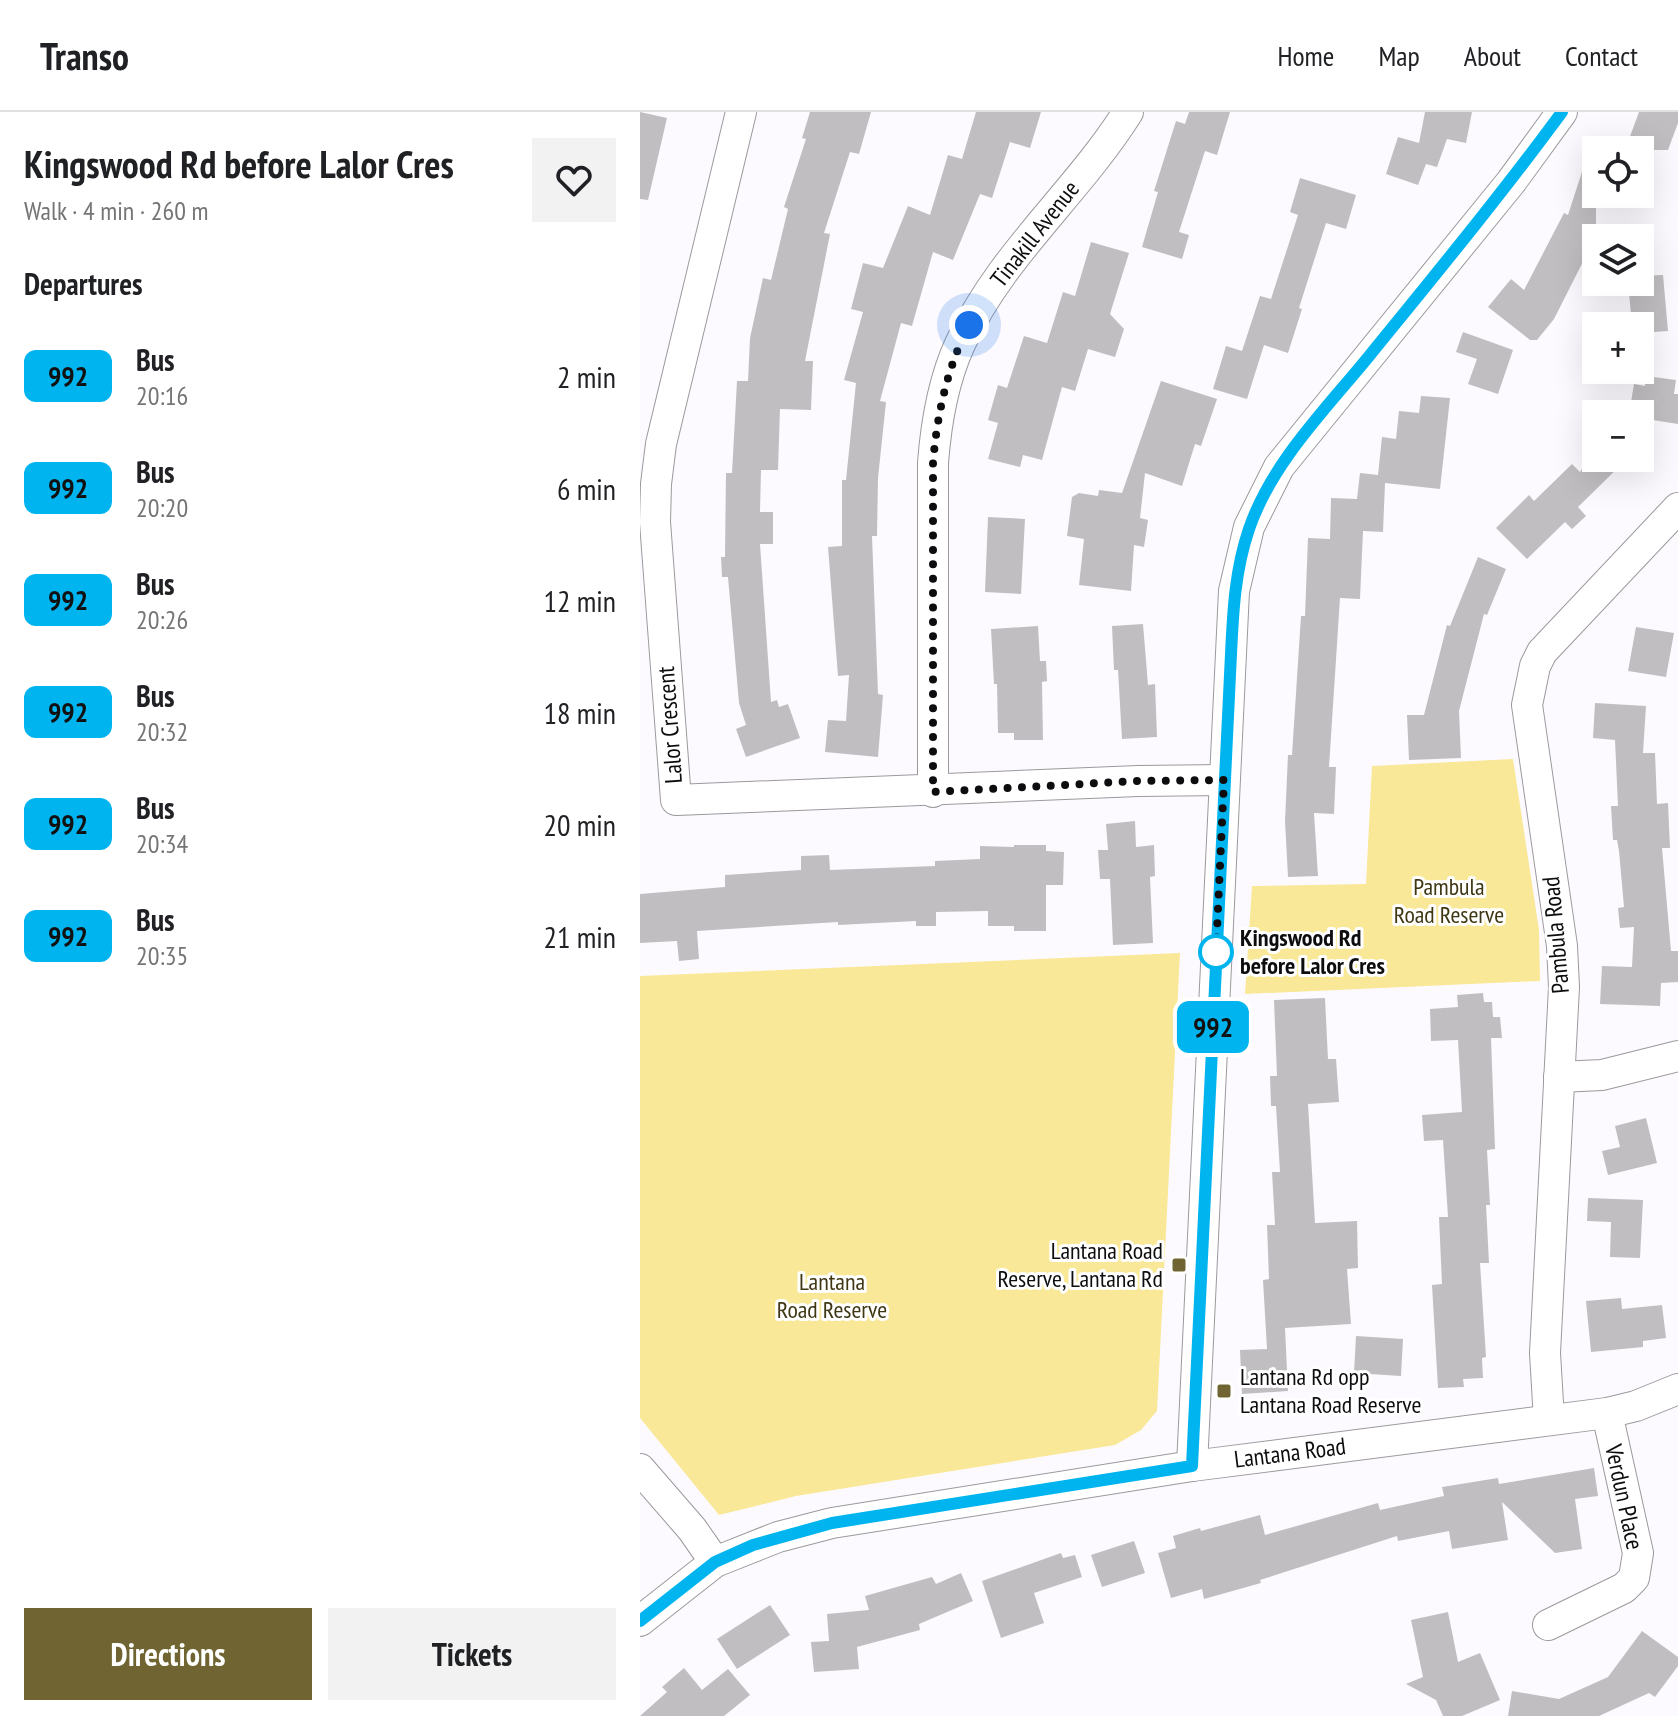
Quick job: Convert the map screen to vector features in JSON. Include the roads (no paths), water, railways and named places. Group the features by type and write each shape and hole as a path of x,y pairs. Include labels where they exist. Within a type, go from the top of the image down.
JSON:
{"street":[{"name":"Lalor Crescent","path":"741,112 661,444 656,484 655,522 676,800 1224,780"},
{"name":"Tinakill Avenue","path":"933,792 933,463 936,426 946,384 959,346 980,305 1005,268 1112,137 1128,112"},
{"path":"1192,1466 1234,591 1249,527 1270,483 1301,439 1511,182 1562,112"},
{"name":"Pambula Road","path":"1549,1420 1545,1353 1564,987 1563,960 1527,705 1535,666 1542,652 1678,508"},
{"path":"1559,1077 1602,1075 1678,1056"},
{"name":"Lantana Road","path":"640,1621 715,1562 753,1545 832,1523 1192,1466 1607,1413 1636,1406 1678,1389"},
{"name":"Verdun Place","path":"1548,1625 1624,1588 1634,1578 1637,1567 1635,1536 1607,1413"},
{"path":"640,1469 692,1529 715,1562"}],"place":[{"name":"Kingswood Rd before Lalor Cres","path":"1216,952"},
{"name":"Lantana Road Reserve, Lantana Rd","path":"1179,1265"},
{"name":"Lantana Rd opp Lantana Road Reserve","path":"1224,1391"}],"park label":[{"name":"Pambula Road Reserve","path":"1449,901"},
{"name":"Lantana Road Reserve","path":"832,1296"}]}
